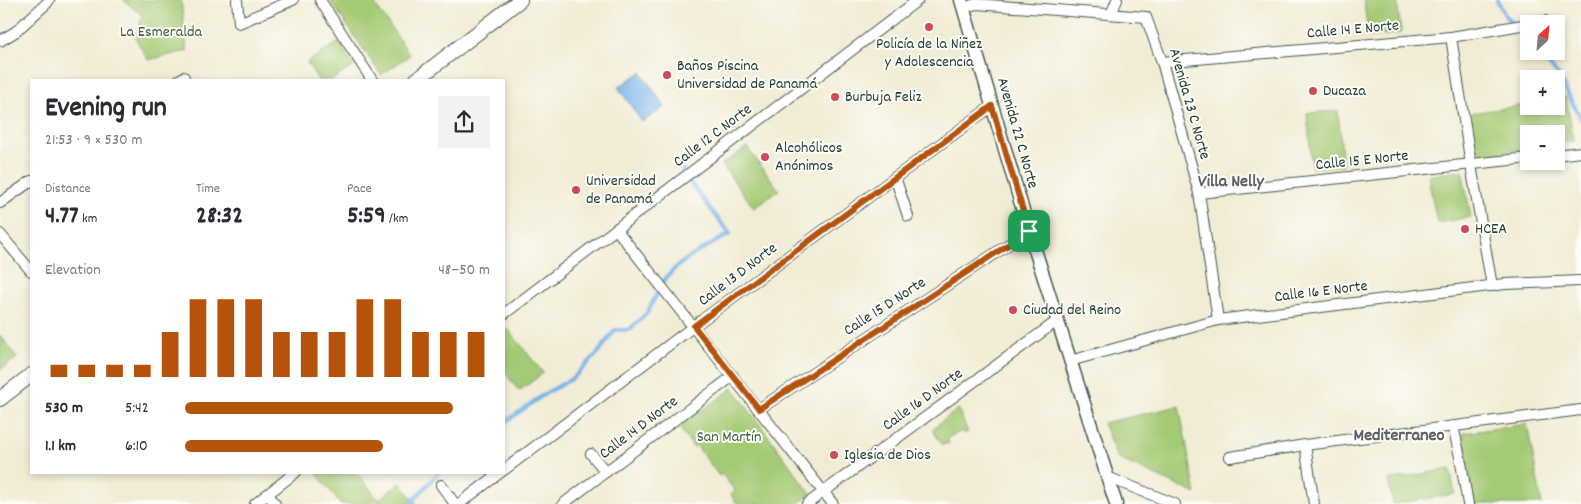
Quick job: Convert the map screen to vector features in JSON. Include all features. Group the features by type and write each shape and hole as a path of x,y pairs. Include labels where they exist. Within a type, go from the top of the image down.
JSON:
{"main road":[{"path":"417,79 520,0"},
{"path":"0,399 30,376"}],"street":[{"path":"0,41 15,32 48,4 49,0"},
{"path":"237,0 239,23 293,0"},
{"path":"320,0 371,79"},
{"name":"Calle 12 C Norte","path":"505,313 918,0"},
{"path":"962,4 976,2 1111,14 1117,0"},
{"name":"Avenida 22 C Norte","path":"962,4 1029,231 1116,504"},
{"name":"Avenida 23 C Norte","path":"1111,14 1146,17 1162,62 1199,193 1218,320"},
{"name":"Calle 14 E Norte","path":"1162,62 1451,37 1520,24"},
{"path":"1451,37 1492,286"},
{"name":"Calle 13 D Norte","path":"505,469 694,326 992,106"},
{"path":"1565,154 1581,152"},
{"name":"Calle 15 E Norte","path":"1199,193 1520,159"},
{"path":"895,177 908,216"},
{"path":"0,203 30,182"},
{"path":"616,229 833,504"},
{"name":"Calle 15 D Norte","path":"759,409 1029,231"},
{"path":"0,234 30,270"},
{"name":"Calle 16 E Norte","path":"1070,361 1218,320 1492,286 1581,281"},
{"name":"Calle 16 D Norte","path":"807,504 1057,321"},
{"name":"Calle 14 D Norte","path":"564,504 733,376"},
{"path":"1230,457 1305,445 1581,410"},
{"path":"1453,426 1468,504"},
{"path":"1305,445 1314,504"},
{"path":"590,454 606,472"},
{"path":"255,504 293,474"},
{"name":"Calle 13 D Norte","path":"460,504 498,474"},
{"path":"1107,477 1175,504"},
{"path":"441,485 455,504"},
{"path":"268,494 275,504"}],"green space":[{"name":"La Esmeralda","path":"123,0 181,0 187,51 148,60 136,39 142,15"},
{"path":"330,0 372,0 410,55 381,75"},
{"path":"1364,0 1397,0 1401,33 1368,37"},
{"path":"339,42 354,66 334,79 317,79 307,62"},
{"path":"1565,97 1574,141 1565,142 1565,125 1520,125 1520,150 1475,158 1467,114 1520,105 1520,115 1565,115"},
{"path":"1338,111 1343,165 1312,168 1307,113"},
{"path":"747,147 779,190 754,208 722,165"},
{"path":"1462,170 1471,217 1437,223 1428,176"},
{"path":"508,329 543,373 519,391 505,372 505,331"},
{"path":"0,335 17,358 0,370"},
{"name":"San Martín","path":"733,388 811,494 797,504 737,504 731,495 735,491 722,474 719,476 696,445 693,447 679,427"},
{"path":"1179,406 1196,494 1117,458 1103,423"},
{"path":"958,409 968,432 964,434 962,431 947,438 949,443 942,445 932,429"},
{"path":"1527,424 1542,504 1474,504 1463,433"},
{"path":"1450,469 1455,494 1393,504 1388,480"},
{"path":"317,474 358,474 377,498 368,504 341,504"},
{"path":"400,483 417,504 373,504"}],"water":[{"path":"641,72 665,107 642,122 618,87"}],"waterway":[{"path":"1497,0 1506,17 1520,33"},
{"path":"1544,60 1558,75 1581,119"},
{"path":"662,284 683,262 730,234 691,184 679,164"},
{"path":"505,422 546,393 573,378 598,353 615,330 629,330 647,313 660,288"},
{"path":"410,504 437,474"}],"place":[{"name":"Policía de la Niñez y Adolescencia","path":"929,27"},
{"name":"Baños Piscina Universidad de Panamá","path":"667,75"},
{"name":"Ducaza","path":"1313,91"},
{"name":"Burbuja Feliz","path":"835,97"},
{"name":"Alcohólicos Anónimos","path":"765,157"},
{"name":"Universidad de Panamá","path":"576,190"},
{"name":"HCEA","path":"1465,229"},
{"name":"Ciudad del Reino","path":"1013,310"},
{"name":"Iglesia de Dios","path":"834,455"}],"district":[{"name":"Villa Nelly","path":"1231,182"},
{"name":"Mediterraneo","path":"1399,436"}],"route":[{"path":"992,106 1029,231 759,409 694,326 992,106"}]}
